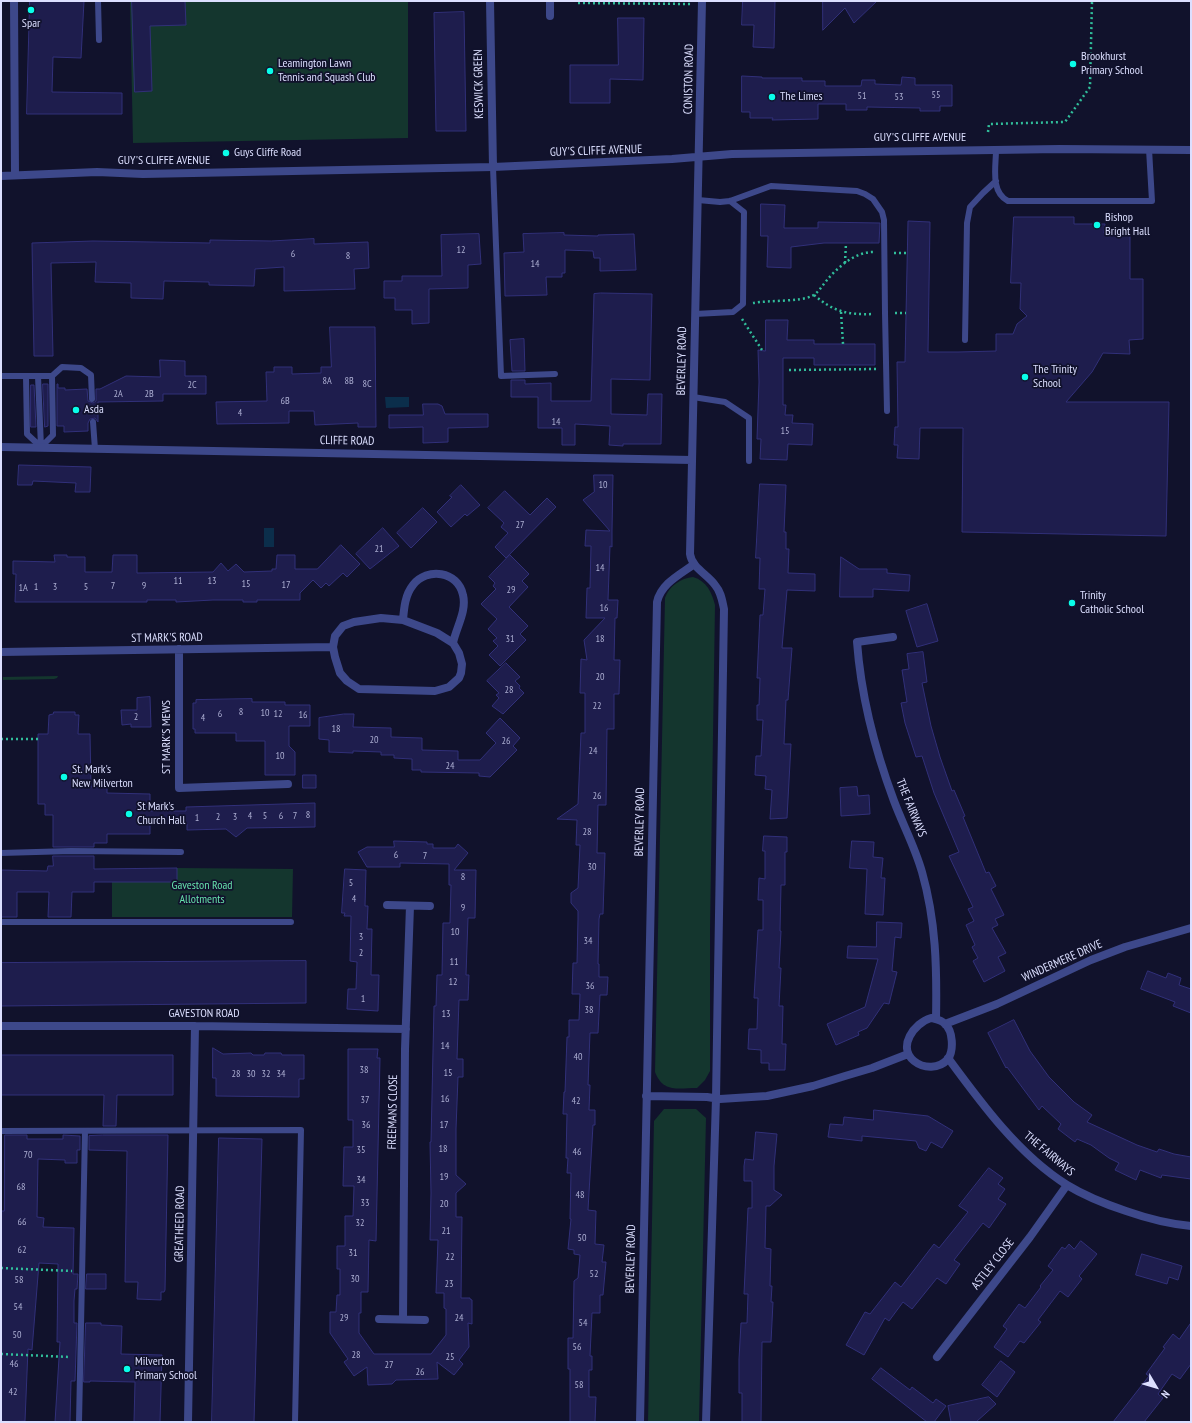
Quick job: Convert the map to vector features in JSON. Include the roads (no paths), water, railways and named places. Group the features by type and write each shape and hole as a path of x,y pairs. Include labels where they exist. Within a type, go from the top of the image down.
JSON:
{"street":[{"path":"14,1 16,175"},
{"name":"KESWICK GREEN","path":"490,1 493,167"},
{"path":"550,1 550,16"},
{"name":"CONISTON ROAD","path":"699,157 702,1"},
{"name":"GUY'S CLIFFE AVENUE","path":"1,176 97,172 143,174 493,167 672,160 739,153 1058,149 1191,150"},
{"name":"BEVERLEY ROAD","path":"640,1422 657,602 659,595 666,585 693,565 690,554 699,157"},
{"name":"CLIFFE ROAD","path":"1,447 692,460"},
{"path":"693,565 702,571 714,584 720,594 724,609 716,1098 706,1422"},
{"path":"403,620 407,595 417,581 433,573 444,574 456,582 463,595 462,610 453,643"},
{"path":"381,618 403,620 437,633 453,643 461,658 461,673 456,682 449,687 434,691 359,689 347,682 340,673 333,647 335,636 343,626 354,622 381,618"},
{"name":"THE FAIRWAYS","path":"893,637 857,642 859,672 885,777 922,870 929,898 936,953 936,1019"},
{"name":"ST MARK'S ROAD","path":"1,652 333,647"},
{"name":"ST MARK'S MEWS","path":"179,649 179,788 288,784"},
{"path":"387,905 430,906"},
{"name":"FREEMANS CLOSE","path":"403,1319 406,1029 410,906"},
{"name":"WINDERMERE DRIVE","path":"945,1024 997,1004 1091,960 1126,947 1191,928"},
{"path":"931,1018 936,1019 945,1024 951,1038 951,1049 948,1058 939,1065 928,1067 920,1065 908,1054 907,1042 919,1024 931,1018"},
{"name":"GAVESTON ROAD","path":"1,1026 196,1026 406,1029"},
{"name":"GREATHEED ROAD","path":"188,1422 196,1026"},
{"path":"646,1096 750,1098 783,1093 852,1074 908,1054"},
{"name":"THE FAIRWAYS","path":"948,1058 1004,1129 1050,1172 1067,1185 1092,1198 1134,1214 1156,1220 1191,1226"},
{"name":"ASTLEY CLOSE","path":"937,1357 1034,1231 1067,1185"},
{"path":"379,1319 425,1320"}],"lane":[{"path":"98,1 99,40"},
{"path":"996,150 996,181 1000,195 1004,199 1012,202 1152,201 1149,149"},
{"path":"493,167 501,376 554,374"},
{"path":"965,340 967,223 970,207 996,181"},
{"path":"698,200 720,202 730,201 771,186 857,191 865,194 878,205 882,212 885,226 887,411"},
{"path":"695,314 728,313 737,310 743,304 744,212 730,201"},
{"path":"1,376 52,376 62,367 81,368 91,375 92,399"},
{"path":"26,376 27,434 40,447"},
{"path":"38,376 40,447"},
{"path":"40,447 53,435 52,376"},
{"path":"693,397 725,402 749,418 749,461"},
{"path":"93,422 94,449"},
{"path":"1,853 72,851 181,852"},
{"path":"1,922 290,922"},
{"path":"1,1131 85,1132 301,1130 295,1422"},
{"path":"79,1422 85,1132"}],"water":[{"path":"385,397 409,397 409,407 386,408"},
{"path":"264,528 274,528 274,547 264,547"}],"place":[{"name":"Spar","path":"31,10"},
{"name":"Brookhurst Primary School","path":"1073,64"},
{"name":"Leamington Lawn Tennis and Squash Club","path":"270,71"},
{"name":"The Limes","path":"772,97"},
{"name":"Guys Cliffe Road","path":"226,153"},
{"name":"Bishop Bright Hall","path":"1097,225"},
{"name":"The Trinity School","path":"1025,377"},
{"name":"Asda","path":"76,410"},
{"name":"Trinity Catholic School","path":"1072,603"},
{"name":"St. Mark's New Milverton","path":"64,777"},
{"name":"St Mark's Church Hall","path":"129,814"},
{"name":"Milverton Primary School","path":"127,1369"}],"park label":[{"name":"Gaveston Road Allotments","path":"202,893"}]}
